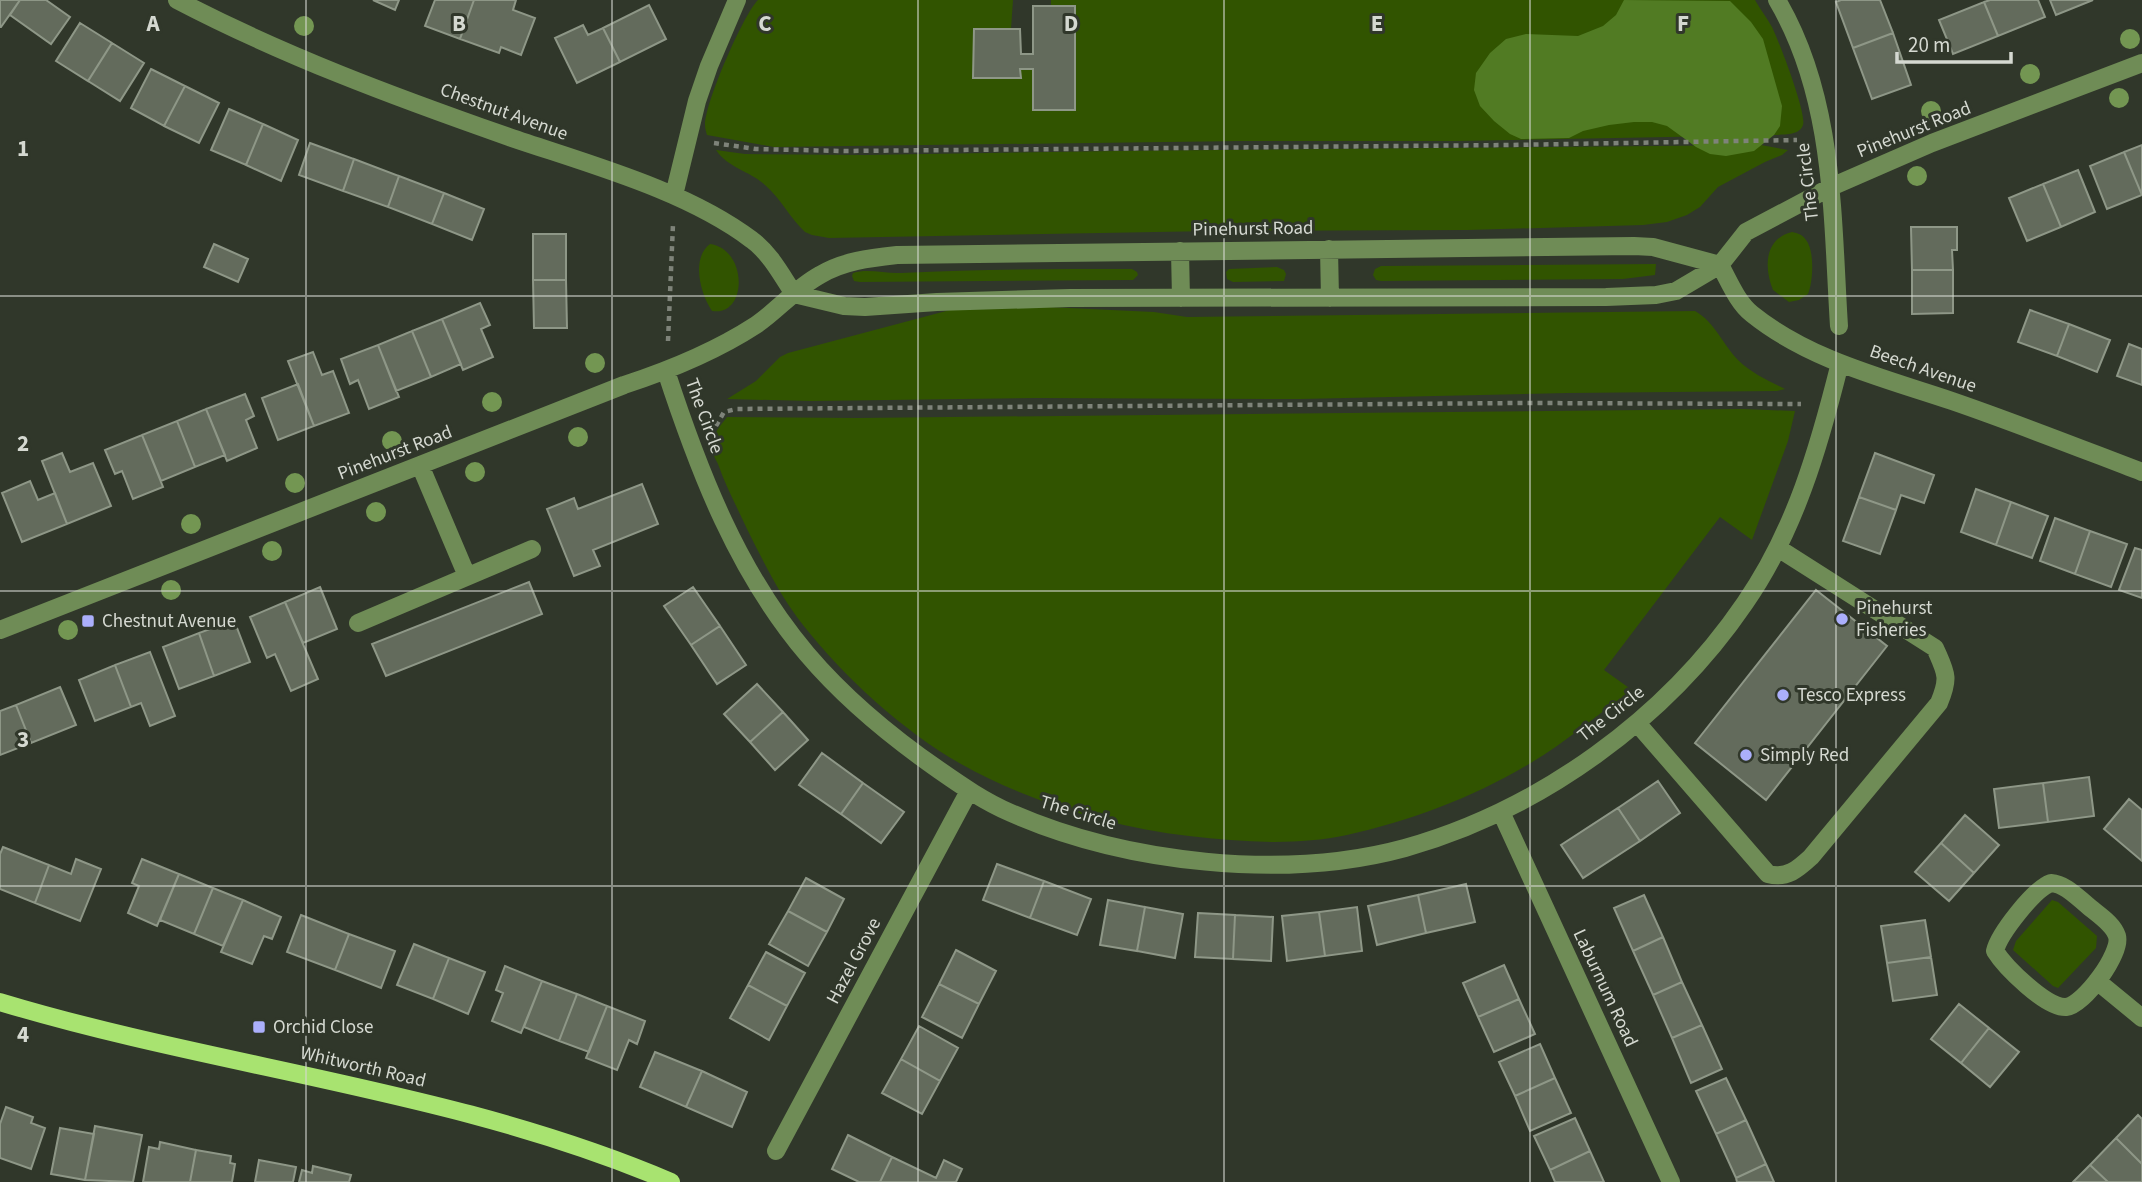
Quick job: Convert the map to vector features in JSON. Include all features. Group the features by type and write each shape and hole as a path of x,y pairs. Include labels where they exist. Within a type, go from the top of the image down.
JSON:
{"main road":[{"name":"Whitworth Road","path":"0,1002 134,1038 316,1077 510,1124 576,1145 671,1182"}],"street":[{"name":"Chestnut Avenue","path":"177,0 284,52 346,78 674,195 731,225 755,242 770,258 794,294"},
{"path":"674,195 697,101 737,0"},
{"name":"The Circle","path":"1777,0 1789,20 1805,59 1822,130 1835,221 1839,326"},
{"name":"Pinehurst Road","path":"794,294 844,306 865,307 992,299 1656,295 1676,291 1720,265 1746,232 1830,187 1932,144 2142,64"},
{"name":"Pinehurst Road","path":"0,630 624,385 666,371 758,324 817,276 839,266 874,258 897,255 1634,246 1653,247 1720,265"},
{"path":"1329,249 1330,298"},
{"path":"1180,251 1181,298"},
{"name":"Beech Avenue","path":"1720,265 1737,296 1750,312 1797,343 1840,363 2016,424 2142,472"},
{"name":"The Circle","path":"666,371 691,445 733,542 757,584 806,652 844,695 876,723 969,791 1022,817 1059,831 1172,858 1249,864 1310,863 1360,857 1441,837 1501,812 1574,768 1637,723 1676,687 1720,636 1745,604 1778,548 1799,500 1830,407 1840,363"},
{"path":"420,465 467,576"},
{"path":"1637,723 1768,874 1778,877 1794,872 1811,856 1939,703 1947,684 1944,668 1935,648 1778,548"},
{"path":"358,623 532,549"},
{"name":"Hazel Grove","path":"776,1151 969,791"},
{"name":"Laburnum Road","path":"1501,812 1671,1182"},
{"path":"2044,885 2062,885 2116,932 2116,952 2097,981 2077,1003 2056,1006 2003,963 1995,951 1999,939 2044,885"},
{"path":"2097,981 2142,1018"}],"path":[{"path":"689,138 756,149 844,151 1760,142 1797,140 1822,130"},
{"name":"The Circle","path":"666,371 674,195"},
{"path":"691,445 713,431 724,412 736,409 1789,402 1830,407"}],"green space":[{"path":"758,0 1013,0 1011,29 974,29 973,77 1021,77 1020,69 1033,69 1033,110 1075,110 1075,7 1051,6 1051,0 1755,0 1772,27 1780,47 1797,93 1803,125 1795,133 1774,135 1456,141 774,147 707,135 705,125 711,98 743,23"},
{"path":"1624,0 1730,1 1763,39 1782,106 1780,126 1774,135 1754,151 1726,156 1710,154 1667,126 1652,122 1609,125 1583,131 1569,138 1521,139 1510,134 1480,106 1474,90 1476,73 1490,53 1506,39 1526,34 1578,36 1603,26 1616,15"},
{"path":"1761,145 1788,150 1718,187 1700,207 1687,215 1667,222 1643,225 1468,230 1213,231 829,238 805,232 765,185 727,161 716,150 745,154 865,155"},
{"path":"1792,232 1805,238 1809,245 1812,275 1808,294 1789,302 1773,290 1768,264 1771,248 1776,241"},
{"path":"710,244 731,257 737,269 737,294 732,304 724,310 712,311 701,286 699,267 704,250"},
{"path":"1656,264 1655,275 1623,279 1381,281 1376,280 1373,275 1375,269 1381,266"},
{"path":"1277,267 1286,274 1284,281 1233,282 1227,279 1226,272 1229,269"},
{"path":"1132,269 1138,275 1133,280 860,282 854,281 852,276 853,273 865,271 895,273"},
{"path":"1008,305 1154,312 1187,317 1695,311 1708,321 1743,365 1785,389 1301,399 727,399 756,381 780,357 788,353 965,306"},
{"path":"1743,409 1795,411 1788,441 1752,540 1720,517 1604,670 1632,690 1533,762 1456,801 1347,835 1288,842 1189,836 1101,819 1014,790 939,751 856,683 795,614 772,578 747,529 712,450 716,431 727,417"},
{"path":"2052,900 2058,902 2097,936 2096,948 2058,988 2013,950 2016,941"}],"building":[{"path":"0,0 20,0 1,27 0,27"},
{"path":"20,0 46,0 70,17 51,44 10,15"},
{"path":"373,0 399,0 395,10"},
{"path":"435,0 474,0 460,39 425,26"},
{"path":"474,0 516,0 513,10 535,18 521,55 501,47 499,53 460,39"},
{"path":"1880,0 1893,33 1853,48 1836,2"},
{"path":"2038,0 2045,17 1998,36 1984,2"},
{"path":"2050,0 2093,0 2056,15"},
{"path":"1984,2 1998,36 1953,54 1939,20"},
{"path":"649,5 666,39 620,62 603,28"},
{"path":"1033,6 1075,6 1075,110 1033,110 1033,69 1020,69 1021,78 973,78 974,29 1020,29 1021,54 1033,54"},
{"path":"80,23 112,43 88,81 56,61"},
{"path":"583,25 588,35 603,28 620,62 577,83 555,38"},
{"path":"1893,33 1911,85 1872,99 1853,48"},
{"path":"112,43 144,63 120,101 88,81"},
{"path":"151,69 185,86 164,126 131,108"},
{"path":"185,86 219,103 199,143 164,126"},
{"path":"229,109 263,124 246,165 211,150"},
{"path":"263,124 298,140 281,181 246,165"},
{"path":"310,143 354,159 343,191 299,175"},
{"path":"2142,145 2142,195 2124,152"},
{"path":"2124,152 2142,195 2107,209 2090,166"},
{"path":"354,159 399,176 388,207 343,191"},
{"path":"2078,170 2095,212 2061,227 2043,184"},
{"path":"399,176 444,193 432,224 388,207"},
{"path":"2043,184 2061,227 2027,241 2009,198"},
{"path":"444,193 484,209 472,240 432,224"},
{"path":"1911,227 1957,227 1957,250 1952,250 1953,270 1912,270"},
{"path":"533,234 566,234 566,280 533,280"},
{"path":"214,244 248,259 238,282 204,267"},
{"path":"1912,270 1953,270 1953,313 1912,314"},
{"path":"533,280 566,280 567,328 534,328"},
{"path":"480,303 490,325 481,329 493,357 463,370 442,319"},
{"path":"2030,310 2069,324 2057,356 2018,342"},
{"path":"442,319 461,364 431,377 412,331"},
{"path":"2069,324 2110,340 2097,372 2057,356"},
{"path":"412,331 431,377 396,391 378,345"},
{"path":"2129,344 2142,349 2142,385 2117,376"},
{"path":"378,345 399,397 369,409 358,380 350,384 341,359"},
{"path":"313,352 322,375 333,371 349,413 314,426 288,361"},
{"path":"298,384 314,426 278,440 262,398"},
{"path":"245,394 254,416 246,420 257,448 227,461 206,409"},
{"path":"206,409 225,455 195,467 177,421"},
{"path":"177,421 195,467 161,481 142,435"},
{"path":"142,435 163,487 133,499 122,471 115,474 105,450"},
{"path":"62,453 70,472 93,463 111,506 67,524 42,461"},
{"path":"1875,453 1934,475 1924,503 1901,495 1896,510 1859,497"},
{"path":"30,481 38,500 55,493 67,524 22,542 2,493"},
{"path":"642,484 658,524 593,550 600,566 574,576 547,509 574,498 578,509"},
{"path":"1976,489 2011,502 1996,545 1961,532"},
{"path":"1859,497 1896,510 1880,554 1843,541"},
{"path":"2011,502 2048,516 2032,558 1996,545"},
{"path":"2055,518 2090,531 2075,574 2040,561"},
{"path":"2090,531 2127,544 2111,587 2075,574"},
{"path":"2135,548 2142,550 2142,598 2119,590"},
{"path":"529,582 542,614 386,676 372,644"},
{"path":"320,587 337,629 303,643 285,602"},
{"path":"693,587 720,626 691,645 664,606"},
{"path":"1816,590 1887,646 1766,800 1695,743"},
{"path":"285,602 318,679 291,691 275,654 267,658 250,617"},
{"path":"234,620 250,662 214,676 199,633"},
{"path":"720,626 746,665 717,684 691,645"},
{"path":"199,633 214,676 179,689 163,647"},
{"path":"150,652 175,716 150,726 141,703 131,707 115,665"},
{"path":"115,665 131,707 95,721 79,680"},
{"path":"757,684 783,712 750,742 724,714"},
{"path":"60,687 76,725 31,743 16,705"},
{"path":"16,705 31,743 0,755 0,711"},
{"path":"783,712 808,740 775,770 750,742"},
{"path":"822,753 863,783 841,814 799,785"},
{"path":"2089,777 2094,816 2048,822 2043,783"},
{"path":"1658,781 1680,813 1640,841 1618,808"},
{"path":"863,783 904,812 881,843 841,814"},
{"path":"2043,783 2048,822 1999,828 1994,789"},
{"path":"2129,799 2142,810 2142,861 2104,829"},
{"path":"1618,808 1640,841 1583,878 1561,845"},
{"path":"1965,815 1999,845 1974,873 1941,843"},
{"path":"1941,843 1974,873 1949,901 1915,872"},
{"path":"3,847 49,865 35,903 0,889 0,854"},
{"path":"76,859 101,869 80,921 35,903 49,865 71,874"},
{"path":"142,859 179,874 157,926 128,913 139,886 132,883"},
{"path":"997,864 1044,881 1030,918 983,900"},
{"path":"179,874 213,888 194,934 160,920"},
{"path":"806,878 844,899 827,932 788,911"},
{"path":"1044,881 1091,899 1077,935 1030,918"},
{"path":"1466,884 1475,922 1426,933 1418,895"},
{"path":"213,888 243,900 223,946 194,934"},
{"path":"1418,895 1426,933 1377,945 1368,906"},
{"path":"1644,895 1663,937 1633,951 1614,908"},
{"path":"243,900 281,917 272,939 264,936 252,964 221,952"},
{"path":"1108,900 1145,907 1137,951 1100,945"},
{"path":"1145,907 1183,914 1175,958 1137,951"},
{"path":"1357,907 1362,951 1325,956 1319,912"},
{"path":"788,911 827,932 808,966 769,944"},
{"path":"1319,912 1325,956 1287,961 1282,916"},
{"path":"1198,913 1235,915 1233,959 1195,957"},
{"path":"301,915 349,934 335,970 287,952"},
{"path":"1235,915 1273,917 1271,961 1233,959"},
{"path":"1925,920 1931,957 1887,963 1881,926"},
{"path":"349,934 395,951 381,988 335,970"},
{"path":"1663,937 1682,982 1653,995 1633,951"},
{"path":"414,944 449,958 433,999 397,985"},
{"path":"956,950 996,971 979,1004 939,984"},
{"path":"766,952 805,973 787,1006 748,985"},
{"path":"1931,957 1937,995 1893,1001 1887,963"},
{"path":"449,958 485,972 468,1014 433,999"},
{"path":"1504,965 1519,999 1478,1017 1463,983"},
{"path":"505,966 542,981 521,1033 492,1021 503,993 496,990"},
{"path":"542,981 577,994 559,1041 524,1027"},
{"path":"1682,982 1702,1025 1672,1038 1653,995"},
{"path":"939,984 979,1004 962,1038 922,1017"},
{"path":"748,985 787,1006 769,1040 730,1018"},
{"path":"577,994 607,1006 589,1052 559,1041"},
{"path":"1519,999 1535,1034 1494,1052 1478,1017"},
{"path":"1959,1004 1989,1028 1961,1063 1931,1039"},
{"path":"607,1006 645,1021 637,1044 629,1040 617,1070 586,1058"},
{"path":"1702,1025 1722,1069 1691,1083 1672,1038"},
{"path":"919,1026 958,1048 940,1081 901,1059"},
{"path":"1989,1028 2019,1052 1990,1087 1961,1063"},
{"path":"1540,1044 1555,1078 1515,1096 1499,1062"},
{"path":"655,1052 702,1071 686,1107 640,1087"},
{"path":"901,1059 940,1081 922,1114 882,1093"},
{"path":"702,1071 747,1092 732,1127 686,1107"},
{"path":"1555,1078 1571,1113 1530,1131 1515,1096"},
{"path":"1726,1078 1746,1120 1716,1134 1696,1091"},
{"path":"6,1107 33,1117 31,1123 45,1128 31,1169 0,1158 0,1124"},
{"path":"2138,1115 2142,1119 2142,1164 2116,1138"},
{"path":"1575,1118 1590,1151 1550,1170 1534,1136"},
{"path":"1746,1120 1766,1164 1736,1178 1716,1134"},
{"path":"95,1126 142,1135 133,1182 85,1180"},
{"path":"60,1128 94,1134 85,1180 51,1174"},
{"path":"848,1135 892,1157 880,1182 859,1182 832,1169"},
{"path":"2116,1138 2142,1164 2142,1182 2108,1182 2090,1165"},
{"path":"160,1142 196,1150 190,1182 143,1182 149,1147 159,1149"},
{"path":"196,1150 231,1156 230,1163 235,1164 232,1182 190,1182"},
{"path":"1590,1151 1604,1182 1555,1182 1550,1170"},
{"path":"892,1157 936,1178 944,1160 962,1169 956,1182 880,1182"},
{"path":"259,1160 296,1167 293,1182 255,1182"},
{"path":"1766,1164 1774,1182 1737,1182 1736,1178"},
{"path":"2090,1165 2108,1182 2073,1182"},
{"path":"313,1166 351,1175 349,1182 299,1182 302,1170 312,1173"}],"place":[{"name":"Pinehurst Fisheries","path":"1842,619"},
{"name":"Chestnut Avenue","path":"88,621"},
{"name":"Tesco Express","path":"1783,695"},
{"name":"Simply Red","path":"1746,755"},
{"name":"Orchid Close","path":"259,1027"}]}
